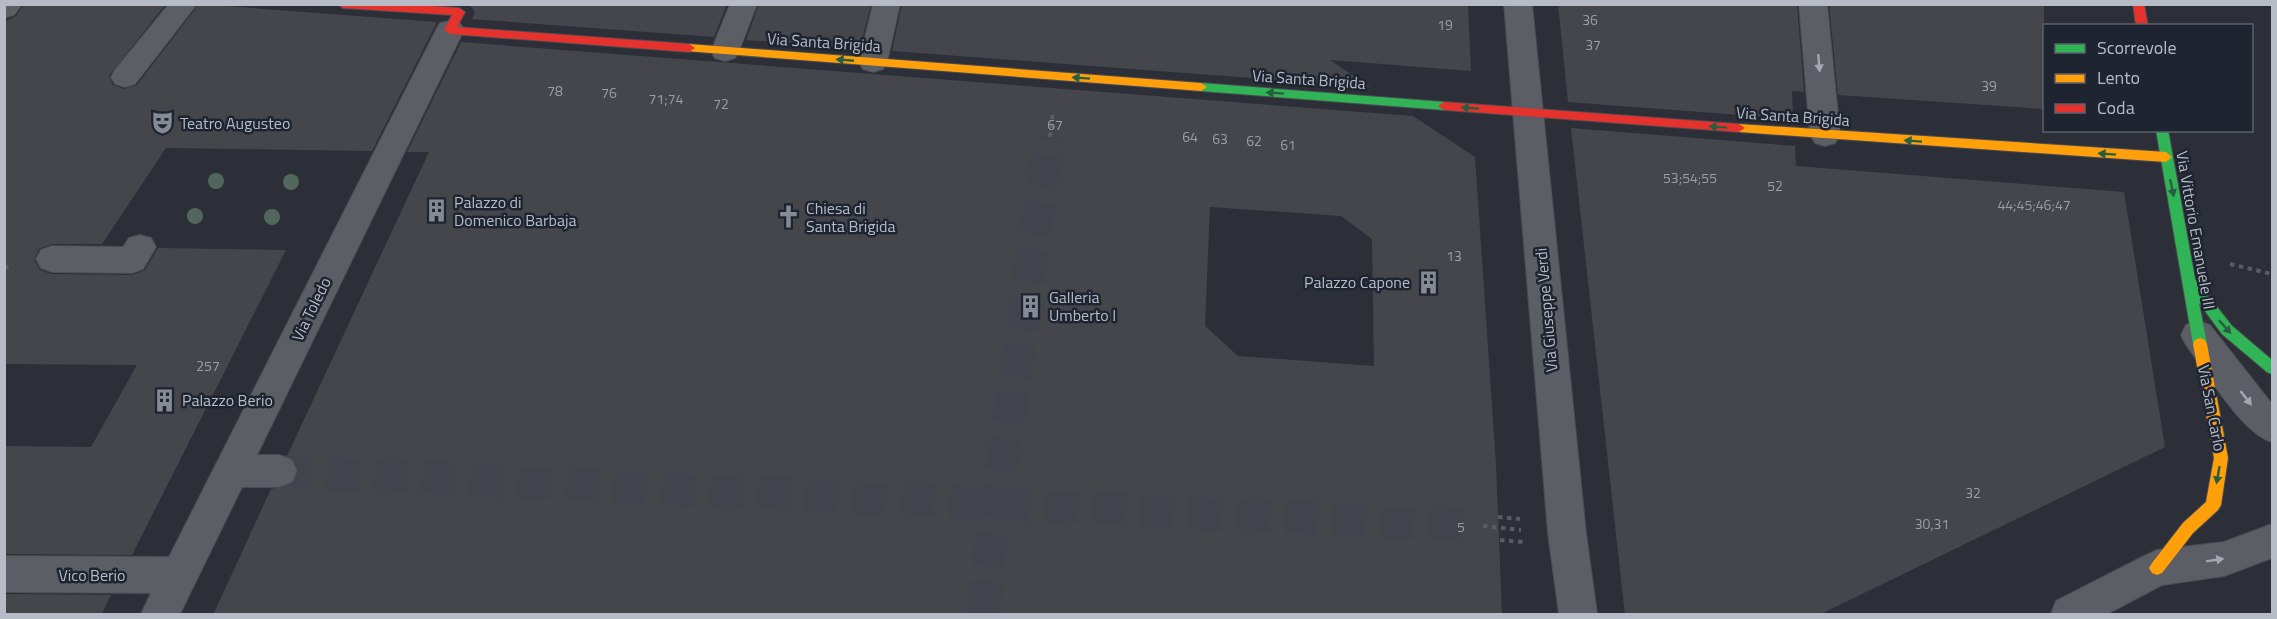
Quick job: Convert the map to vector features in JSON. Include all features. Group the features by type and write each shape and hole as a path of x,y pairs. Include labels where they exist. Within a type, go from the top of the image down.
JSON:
{"street":[{"path":"4,9 9,4"},
{"path":"125,77 184,4"},
{"name":"Via Santa Brigida","path":"343,4 457,15 725,51 1825,135 2166,157"},
{"path":"725,51 744,4"},
{"path":"873,62 887,4"},
{"name":"Via Giuseppe Verdi","path":"1518,4 1568,545 1578,615"},
{"path":"1813,4 1825,135"},
{"name":"Via Toledo","path":"160,615 457,15"},
{"name":"Via Vittorio Emanuele III","path":"2162,132 2198,335"},
{"path":"52,259 132,260 140,247"},
{"path":"2190,280 2227,330 2272,368"},
{"path":"2198,335 2251,405 2272,427"},
{"name":"Via San Carlo","path":"2157,568 2188,528 2213,505 2222,458 2198,335"},
{"path":"231,471 279,471"},
{"name":"Via San Carlo","path":"2070,615 2157,568 2224,559 2272,541"},
{"name":"Vico Berio","path":"4,574 179,575"}],"path":[{"path":"1050,137 1054,107"},
{"path":"2230,264 2272,274"},
{"path":"1483,526 1499,528"}],"building":[{"path":"24,4 165,5 109,76 113,85 124,89 137,85 199,4 437,22 372,151 166,148 102,244 52,244 39,249 34,260 40,270 51,274 132,275 145,270 158,248 286,250 132,555 4,554 4,446 91,447 137,365 4,364 4,22 16,16"},
{"path":"469,4 727,4 714,37 472,19 475,12"},
{"path":"759,4 871,4 860,48 746,40"},
{"path":"902,4 1468,4 1471,71 1330,60 1370,87 892,51"},
{"path":"1558,4 1797,4 1804,92 1792,91 1793,119 1568,102"},
{"path":"1829,4 2044,4 2043,109 1838,95"},
{"path":"461,42 1413,116 1475,157 1496,464 1502,615 213,615 271,489 293,484 299,472 294,459 287,456 429,152 407,152","holes":["1210,207 1341,216 1372,239 1374,366 1238,356 1205,326"]},
{"path":"1571,128 1795,146 1796,166 2124,192 2165,447 1819,615 1625,615"},
{"path":"4,594 111,595 101,615 4,615"}],"tunnel":[{"path":"996,504 1050,137"},
{"path":"279,471 996,504"},
{"path":"983,614 996,504"},
{"path":"996,504 1473,526"}],"traffic: fast":[{"path":"1201,87 1444,106"},
{"path":"2162,132 2200,344"},
{"path":"2193,284 2227,330 2272,368"}],"traffic: slow":[{"path":"689,48 1201,87"},
{"path":"1739,128 2166,157"},
{"path":"2157,568 2188,528 2213,505 2221,458 2200,344"}],"traffic: jam":[{"path":"343,4 459,12 450,30 689,48"},
{"path":"2138,4 2142,24"},
{"path":"1444,106 1739,128"}],"place":[{"name":"Teatro Augusteo","path":"162,123"},
{"name":"Palazzo di Domenico Barbaja","path":"436,211"},
{"name":"Chiesa di Santa Brigida","path":"788,217"},
{"name":"Palazzo Capone","path":"1428,282"},
{"name":"Galleria Umberto I","path":"1031,306"},
{"name":"Palazzo Berio","path":"164,400"}]}
